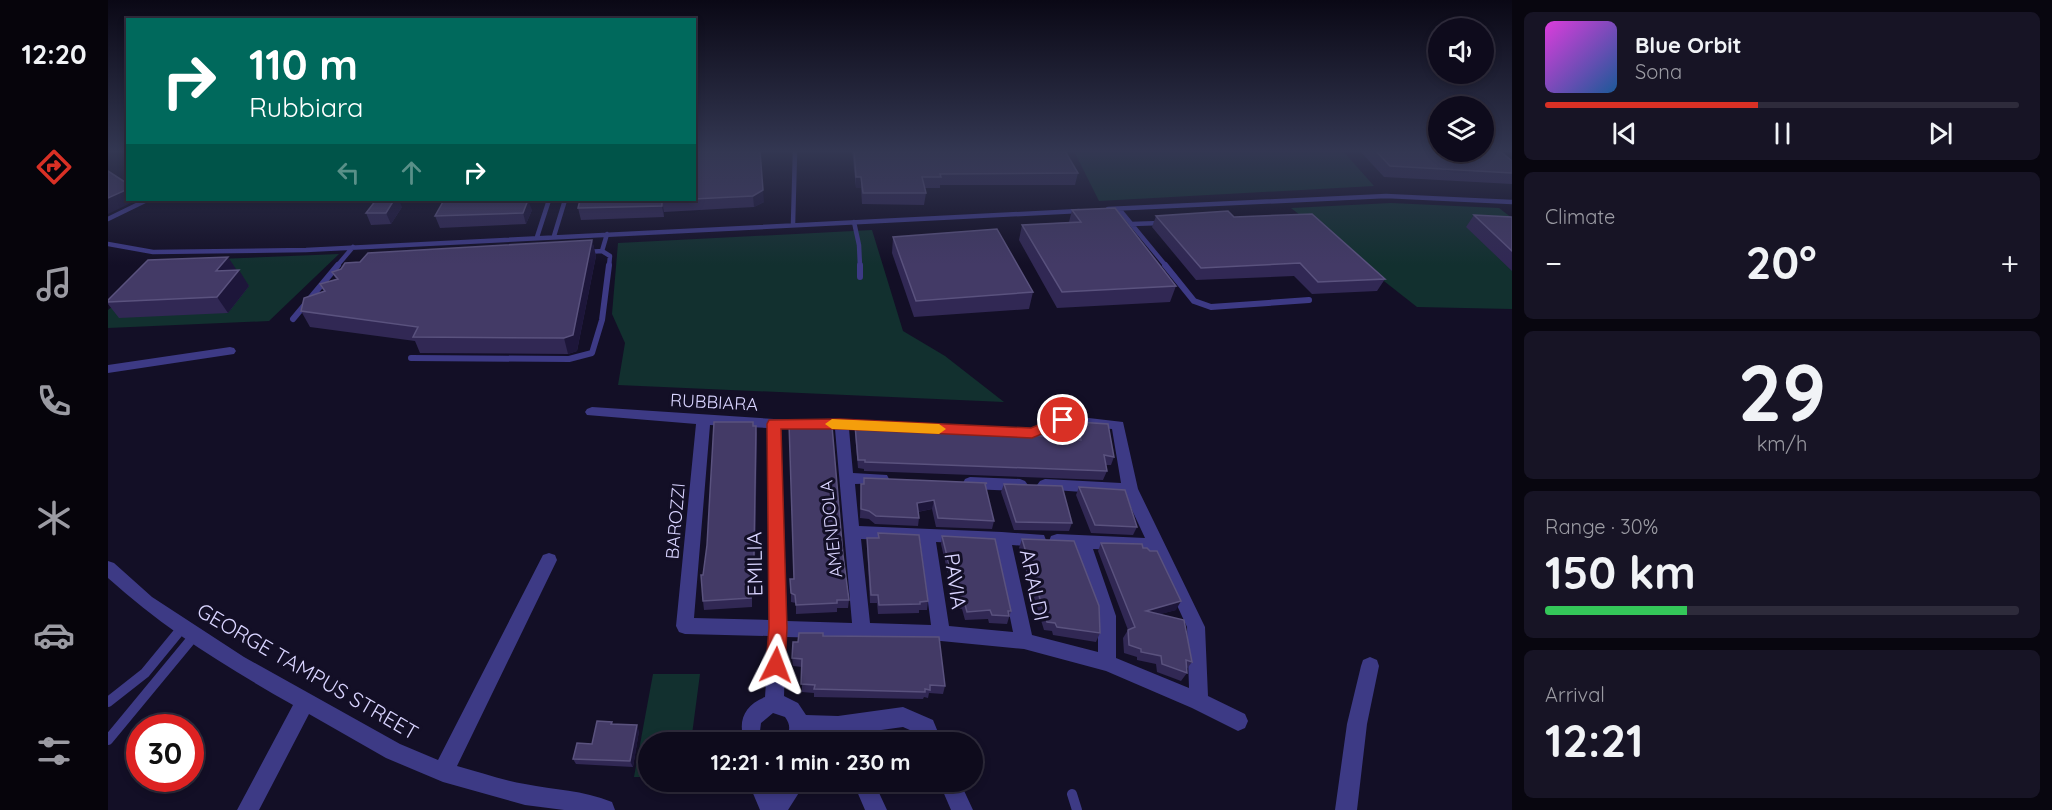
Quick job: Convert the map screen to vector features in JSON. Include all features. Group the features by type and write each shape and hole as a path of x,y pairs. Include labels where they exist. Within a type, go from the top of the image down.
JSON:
{"street":[{"path":"108,369 230,351"},
{"name":"RUBBIARA","path":"592,412 774,424 840,424 1032,433 1063,420 1118,425 1130,489"},
{"name":"BAROZZI","path":"703,420 685,626 778,628"},
{"name":"EMILIA","path":"774,424 778,628 774,703"},
{"name":"AMENDOLA","path":"840,424 862,630"},
{"path":"845,478 893,480"},
{"path":"952,482 1130,489 1196,627 1200,701"},
{"path":"851,532 1156,545"},
{"name":"PAVIA","path":"927,535 941,633"},
{"name":"ARALDI","path":"1002,538 1024,642"},
{"path":"1083,542 1107,616 1107,663"},
{"path":"444,772 549,560"},
{"name":"GEORGE TAMPUS STREET","path":"108,569 146,602 189,631 305,702 393,751 444,772 525,795 560,804 604,810"},
{"path":"778,628 941,633 1024,642 1107,663 1200,701 1238,721"},
{"path":"1346,810 1357,724 1370,666"},
{"path":"248,810 305,702"},
{"path":"751,732 751,719 756,711 764,705 774,703 786,705 796,713 798,732"},
{"path":"849,732 903,717 926,727 928,732"},
{"path":"763,792 773,810 789,792"},
{"path":"868,792 876,810"},
{"path":"954,792 962,810"}],"lane":[{"path":"793,224 794,189"},
{"path":"1096,210 1386,196 1511,202"},
{"path":"108,219 145,201"},
{"path":"537,237 549,201"},
{"path":"554,236 565,201"},
{"path":"1193,205 1199,211"},
{"path":"1119,209 1194,301 1210,307 1223,307 1309,300"},
{"path":"108,244 153,252 185,253 353,247 1084,211"},
{"path":"854,222 859,245 860,277"},
{"path":"1131,224 1172,222"},
{"path":"603,251 607,234"},
{"path":"293,319 353,247"},
{"path":"411,358 569,359 592,353 602,320 610,256 603,251 577,253"},
{"path":"336,267 348,267"},
{"path":"108,702 145,673 189,631"},
{"path":"108,740 189,631"},
{"path":"1072,794 1077,810"}],"green space":[{"path":"1093,189 1323,189 1099,201"},
{"path":"1391,203 1499,208 1512,218 1512,309 1417,307 1291,208"},
{"path":"872,230 903,331 945,356 1004,402 618,385 625,343 612,314 618,243"},
{"path":"339,254 269,321 108,328 108,310 168,261"},
{"path":"653,674 700,674 692,732 642,732"},
{"path":"638,755 638,777 634,777"}],"building":[{"path":"108,189 126,189 126,190 108,198"},
{"path":"696,189 763,189 753,196 696,199"},
{"path":"862,189 925,189 926,193 863,193"},
{"path":"375,201 393,201 386,213 366,213"},
{"path":"443,201 528,201 523,213 435,216"},
{"path":"580,201 662,201 662,206 578,208"},
{"path":"1115,208 1176,286 1062,292 1022,225 1081,222 1072,210"},
{"path":"1228,211 1234,217 1312,214 1385,279 1318,282 1300,263 1201,268 1156,216"},
{"path":"1474,215 1512,217 1512,251"},
{"path":"997,229 1033,292 916,301 893,237"},
{"path":"592,240 573,335 564,338 413,337 418,327 301,311 304,298 325,291 320,284 338,279 332,272 341,269 345,263 360,262 368,253"},
{"path":"228,257 216,271 239,270 217,297 108,302 148,260"},
{"path":"714,422 753,422 753,426 756,426 754,555 756,588 751,588 751,598 703,601 701,575 703,575 707,545"},
{"path":"1078,422 1108,424 1114,457 1104,455 1107,471 858,460 855,425 1014,433 1081,440"},
{"path":"789,423 829,423 829,426 832,426 849,600 837,600 837,603 796,605 795,595 791,593 790,579 794,579"},
{"path":"864,478 987,483 985,484 994,521 938,518 934,500 917,503 919,518 876,516 861,509 861,484 864,484"},
{"path":"1004,484 1062,486 1072,523 1016,522"},
{"path":"1079,487 1125,490 1137,527 1095,525"},
{"path":"878,533 919,535 928,601 920,602 920,604 879,605 878,595 871,595 867,538 879,538"},
{"path":"942,536 995,539 1011,611 1008,611 1009,616 992,615 990,610 967,612 964,601 958,600"},
{"path":"1022,539 1074,541 1099,606 1100,633 1057,627 1055,623 1047,622"},
{"path":"1101,543 1142,544 1143,548 1157,551 1181,601 1146,611 1184,620 1192,662 1186,660 1187,673 1162,664 1161,656 1141,652 1141,649 1129,645 1128,630 1135,627"},
{"path":"799,633 823,633 823,636 939,637 945,686 930,685 930,690 925,689 925,692 814,689 815,685 801,684 802,659 792,658 793,642 798,642"},
{"path":"597,721 637,725 630,761 573,759 577,743 592,744"}],"slow traffic":[{"path":"832,424 939,429"}],"route":[{"path":"776,665 778,628 774,424 840,424 1032,433 1063,420"}]}
